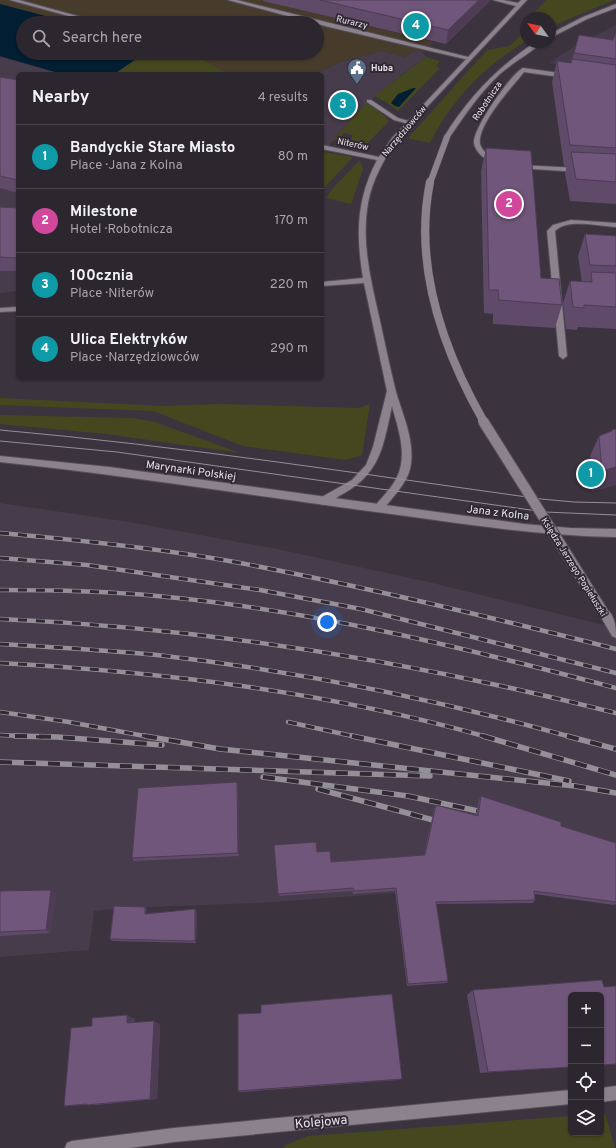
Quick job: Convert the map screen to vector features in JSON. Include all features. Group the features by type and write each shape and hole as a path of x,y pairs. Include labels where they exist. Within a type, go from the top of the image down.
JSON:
{"street":[{"path":"13,0 74,16"},
{"name":"Rurarzy","path":"231,0 292,16"},
{"path":"496,0 519,5"},
{"name":"Narzędziowców","path":"378,509 400,480 405,469 406,445 391,390 367,280 361,236 362,214 372,174 380,159 394,139 524,0"},
{"path":"556,33 585,18 616,6"},
{"name":"Rurarzy","path":"324,24 469,58"},
{"name":"Księdza Jerzego Popiełuszki","path":"531,48 517,57 484,86 466,108 447,137 431,178 426,205 425,240 427,273 432,301 445,343 459,376 487,429 616,634"},
{"name":"Robotnicza","path":"501,165 488,158 477,144 477,138 484,122 495,105 523,70 575,78"},
{"path":"369,101 396,119 409,122"},
{"name":"Niterów","path":"324,146 380,159"},
{"path":"514,166 584,171"},
{"path":"563,356 551,231 557,225 570,222 616,225"},
{"path":"324,284 367,280"},
{"path":"0,310 16,309"},
{"name":"Narzędziowców","path":"323,500 353,484 364,475 372,463 391,390"},
{"name":"Marynarki Polskiej","path":"0,459 64,464 378,509"},
{"name":"Jana z Kolna","path":"378,509 540,529 616,533"},
{"path":"604,1095 616,1093"},
{"name":"Kolejowa","path":"72,1148 174,1135 568,1098"}],"shaded area":[{"path":"0,0 265,0 264,1 434,42 422,52 412,52 405,57 381,51 338,63 319,72 225,72 204,60 324,60 324,16 45,16 0,4"},
{"path":"616,25 616,74 549,63 574,47"},
{"path":"381,51 405,57 412,52 422,52 426,57 401,75 362,107 324,152 324,72 319,72 338,63"},
{"path":"0,57 55,72 16,72 16,291 0,293"},
{"path":"0,503 130,522 282,550 433,583 616,628 616,893 395,893 258,903 123,908 94,911 89,950 0,957"}],"green space":[{"path":"546,0 614,0 556,24 556,12 535,12"},
{"path":"520,35 520,45 483,73 459,98 430,143 410,139 409,137 487,50 510,46"},
{"path":"426,57 440,61 436,66 440,68 398,111 386,102 374,96"},
{"path":"135,60 203,60 225,72 118,72"},
{"path":"367,102 375,107 389,121 361,150 350,145 349,142 353,135 344,133 341,137 332,141"},
{"path":"324,152 353,157 324,188"},
{"path":"360,160 363,169 351,204 326,198 334,187"},
{"path":"0,398 163,406 220,404 359,408 370,404 362,455 346,460 243,446 153,411 0,405"},
{"path":"0,415 132,418 155,422 240,453 106,434 0,424"},
{"path":"605,1113 615,1148 284,1148 284,1146 308,1136 568,1116 568,1136 604,1136"}],"water":[{"path":"0,4 45,16 16,16 16,60 135,60 117,72 55,72 0,56"},
{"path":"416,88 399,107 391,103 398,94"}],"building":[{"path":"320,0 479,0 448,30"},
{"path":"616,32 616,59 574,53 579,35 613,40"},
{"path":"572,59 616,65 616,148 570,145 557,61 571,63"},
{"path":"0,77 16,80 16,180 0,176"},
{"path":"486,148 531,151 541,278 559,279 562,305 499,300 498,290 489,290"},
{"path":"571,152 616,154 616,182 576,179"},
{"path":"0,207 16,208 16,258 0,257"},
{"path":"585,234 616,236 616,266 590,265"},
{"path":"591,272 616,273 616,307 584,305 584,308 573,307 570,281 592,282"},
{"path":"616,429 616,467 602,471 599,436"},
{"path":"237,782 238,853 132,858 138,788"},
{"path":"481,796 561,822 561,826 616,843 616,902 534,891 535,900 436,902 448,981 408,984 396,888 354,891 353,888 278,894 274,845 316,842 317,852 330,851 331,862 425,855 436,805 478,816"},
{"path":"51,890 46,930 0,932 0,891"},
{"path":"114,906 145,907 145,914 195,909 195,941 110,939"},
{"path":"602,980 604,987 616,986 616,1064 604,1065 604,992 568,992 568,1067 488,1072 473,990"},
{"path":"392,994 402,1079 238,1091 238,1014 261,1013 261,1005"},
{"path":"127,1015 127,1023 154,1021 150,1099 64,1106 71,1028 92,1026 92,1018"}],"tram line":[{"path":"0,430 203,452 541,499 574,502 616,503"},
{"path":"0,441 117,452 545,512 616,515"}],"railway":[{"path":"0,533 118,545 235,562 426,602 616,649"},
{"path":"0,558 87,565 260,590 361,609 616,673"},
{"path":"0,590 78,591 137,594 215,602 273,611 388,632 446,645 616,688"},
{"path":"0,619 155,630 310,650 464,678 616,713"},
{"path":"0,644 157,655 262,669 366,688 469,710 571,737"},
{"path":"0,663 123,672 245,686 367,708 427,721 487,737"},
{"path":"0,712 69,722 150,737"},
{"path":"288,722 357,737"},
{"path":"0,735 28,736"},
{"path":"15,736 28,736"},
{"path":"28,736 162,745"},
{"path":"28,736 43,737"},
{"path":"145,736 220,749 575,786 616,793"},
{"path":"352,736 569,781"},
{"path":"483,736 616,775"},
{"path":"567,736 616,749"},
{"path":"0,762 430,776"},
{"path":"263,777 408,796 478,811"},
{"path":"318,789 433,820"}],"place":[{"name":"Ulica Elektryków","path":"416,26"},
{"name":"Huba","path":"357,85"},
{"name":"100cznia","path":"343,105"},
{"name":"Milestone","path":"509,204"},
{"name":"Bandyckie Stare Miasto","path":"591,474"}]}
